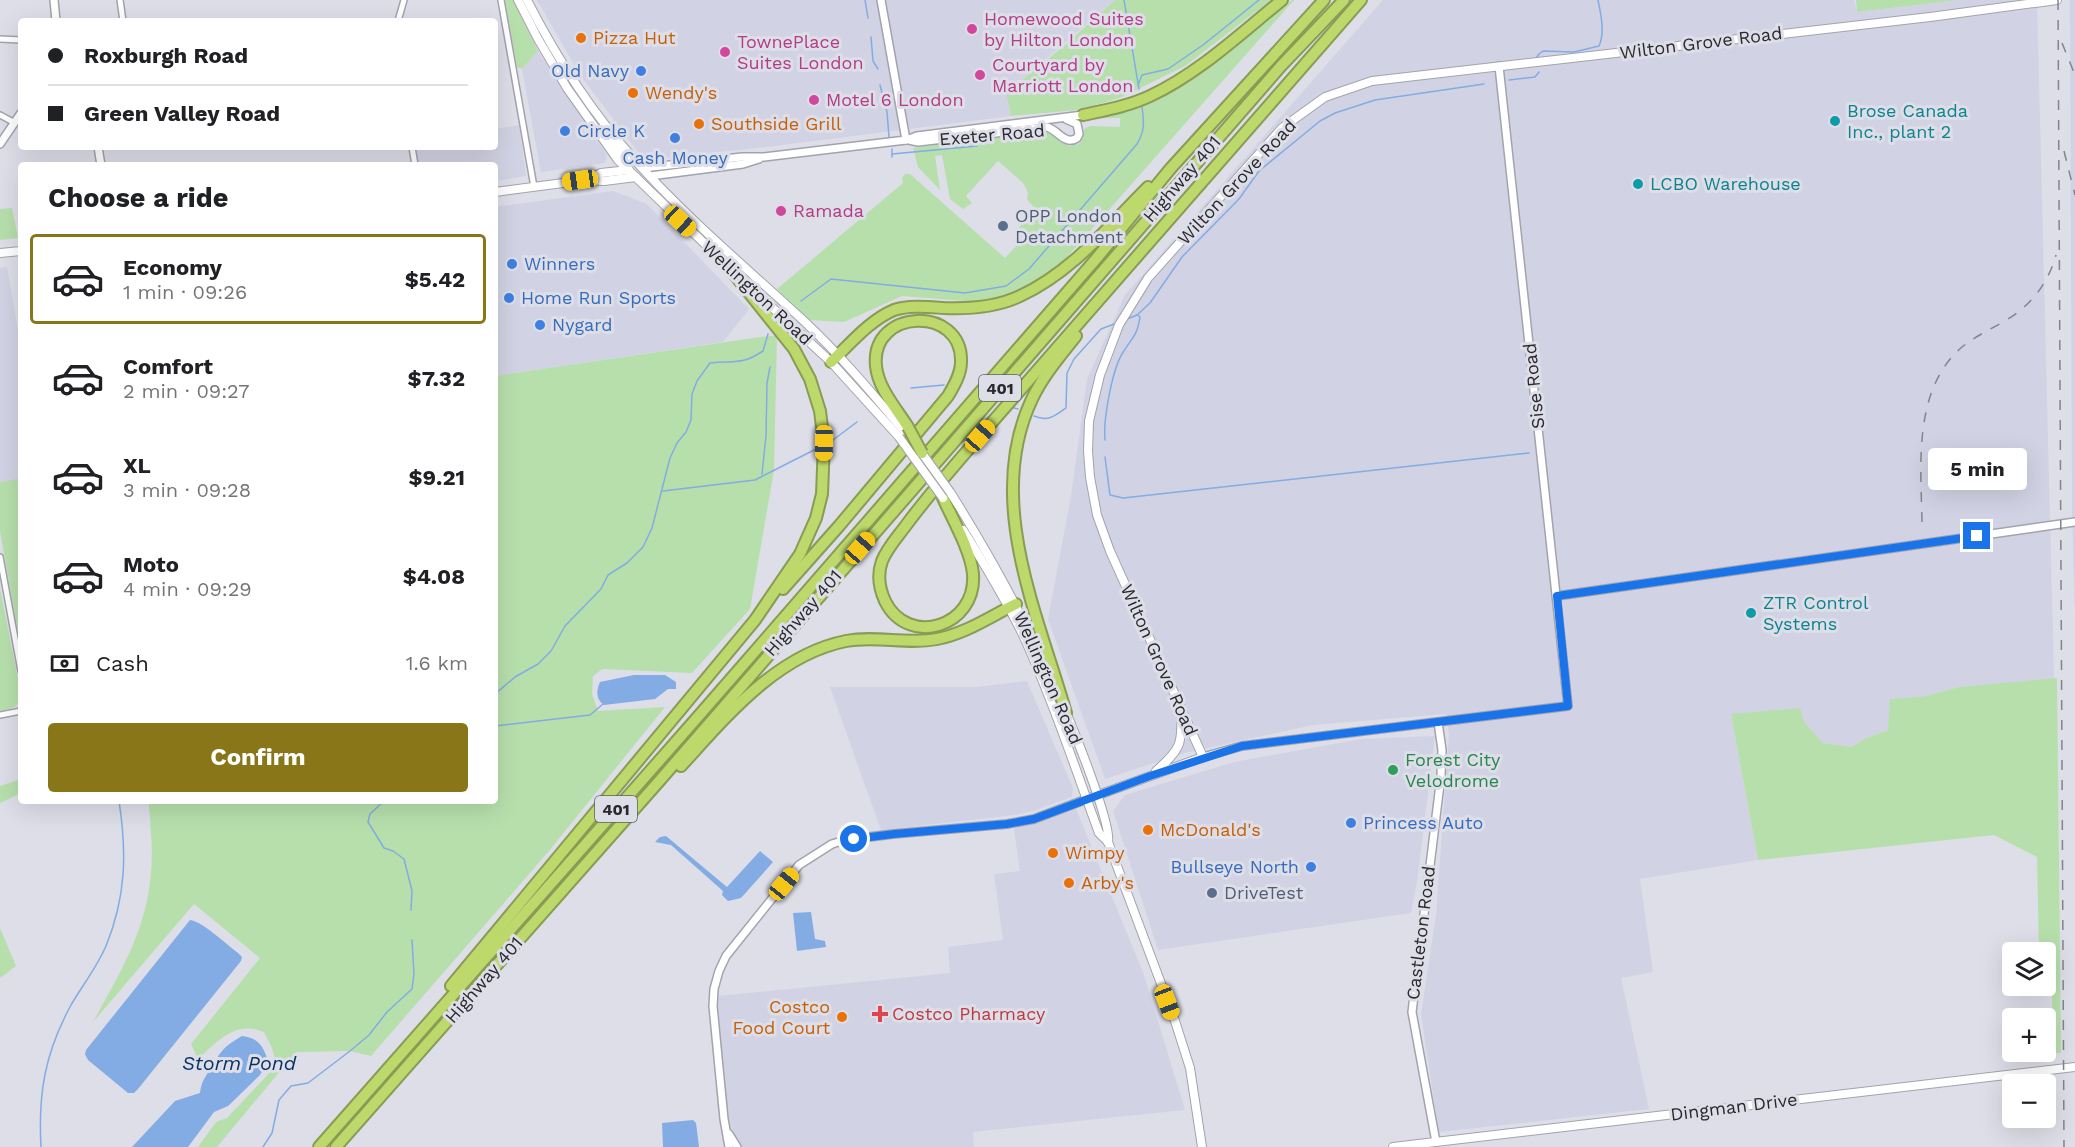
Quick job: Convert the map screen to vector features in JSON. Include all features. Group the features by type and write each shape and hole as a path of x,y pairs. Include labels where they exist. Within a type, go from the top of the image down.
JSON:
{"highway":[{"path":"1083,115 1142,99 1193,72 1282,0"},
{"name":"Highway 401","path":"319,1147 688,728 1096,259 1172,168 1324,0"},
{"name":"Highway 401","path":"336,1147 661,779 882,522 1281,66 1344,0"},
{"path":"946,495 973,571 974,587 969,602 961,614 935,626 914,626 898,619 889,608 881,591 879,574 883,559 924,502 1361,0"},
{"path":"834,359 879,318 897,309 975,308 1019,297 1059,274 1096,240 1158,176 1172,168"},
{"path":"730,269 794,349 805,369 820,411 824,443 822,494 816,518 800,554 755,620"},
{"path":"1066,713 1020,557 1014,522 1013,476 1017,440 1032,399 1050,369 1108,295 1118,278"},
{"path":"430,1020 435,1004 755,620 839,526 948,396 957,380 961,362 958,345 951,334 939,324 930,321 909,321 897,325 885,336 876,357 876,368 904,432 922,453"},
{"path":"661,779 680,767 721,722 758,687 820,648 846,641 871,639 937,639 976,624 1012,605"}],"main road":[{"name":"Wellington Road","path":"518,0 538,39 588,118 618,160 730,269 834,359 904,432 946,495"},
{"name":"Wellington Road","path":"527,0 545,35 577,86 641,169 807,325 834,359"},
{"name":"Wilton Grove Road","path":"1203,757 1106,543 1089,477 1089,421 1100,375 1119,325 1148,278 1282,128 1325,98 1372,81 1930,17 2057,0"},
{"path":"588,118 641,169"},
{"name":"Exeter Road","path":"586,180 601,173 641,169"},
{"name":"Exeter Road","path":"498,192 586,180 604,181 650,176"},
{"path":"0,253 18,251"},
{"path":"922,453 992,576 1012,605 1100,833 1108,842 1187,1059 1202,1147"},
{"name":"Wellington Road","path":"1012,605 1066,713 1097,795 1108,831 1108,842"},
{"path":"1150,776 1174,755 1180,745 1181,707"},
{"path":"1087,799 1203,757"},
{"name":"Dingman Drive","path":"1393,1147 2075,1067"}],"street":[{"path":"56,18 54,1 63,0"},
{"path":"120,0 123,18"},
{"path":"399,18 404,0"},
{"path":"501,0 534,187"},
{"path":"881,0 906,140"},
{"path":"0,39 18,40"},
{"name":"Sise Road","path":"1438,722 1568,706 1499,66"},
{"path":"0,115 15,123"},
{"name":"Exeter Road","path":"641,169 906,140 917,136 1083,115"},
{"path":"0,144 18,118"},
{"name":"Exeter Road","path":"906,140 918,142 1047,127 1057,131 1067,141 1073,141 1077,138 1079,129 1072,120 1063,118"},
{"name":"Exeter Road","path":"650,176 743,164 764,157"},
{"path":"1557,596 2075,522"},
{"path":"0,558 18,655"},
{"path":"0,715 18,712"},
{"path":"1203,757 1242,746 1438,722"},
{"name":"Castleton Road","path":"1436,1142 1412,1012 1441,776 1442,750 1438,722"},
{"path":"729,1147 724,1119 713,1006 716,980 726,956 799,865 823,849 845,840 1007,824 1034,819 1087,799"},
{"path":"727,1131 737,1147"}],"shaded area":[{"path":"537,0 1115,0 1006,93 1011,116 644,160 580,75"},
{"path":"1383,0 1854,0 1857,12 1958,0 2037,0 2054,679 1959,687 1926,696 1891,699 1888,730 1866,738 1851,747 1823,743 1804,722 1731,714 1758,860 1640,879 1653,972 1621,978 1649,1109 1439,1132 1421,1015 1436,915 1449,734 1446,714 1313,725 1185,753 1105,779 1048,619 1071,496 1087,379 1125,295"},
{"path":"2070,0 2075,0 2075,616 2072,511"},
{"path":"538,51 607,155 605,163 541,172 522,69"},
{"path":"519,125 526,176 498,181 498,162 418,162 416,150 498,150 498,128"},
{"path":"613,191 647,204 749,309 723,342 498,376 498,207"},
{"path":"7,267 18,331 18,479 0,482 0,268"},
{"path":"1027,681 1073,788 1072,797 1015,815 881,830 830,687 976,687"},
{"path":"1435,736 1411,913 1158,950 1113,811 1125,795 1234,762 1361,739"},
{"path":"1074,804 1144,975 1185,1110 973,1132 974,1147 739,1147 731,1128 727,1108 717,1021 718,996 950,973 948,947 1003,940 994,874 1020,871 1013,823"}],"green space":[{"path":"505,0 513,0 538,51 522,69 517,67"},
{"path":"1115,0 1271,0 1185,66 1120,98 1078,110 1011,116 1006,93"},
{"path":"1294,0 1062,263 1016,293 999,299 977,302 902,296 844,322 808,320 777,289 903,183 902,178 905,174 910,174 1005,258 1023,239 1017,230 1035,208 1027,200 1028,192 1023,183 998,161 966,196 972,203 963,209 950,199 942,155 935,156 940,190 918,167 913,148 1046,130 1069,146 1079,144 1083,138 1084,129 1090,126 1120,127 1120,118 1093,118 1128,110 1179,88"},
{"path":"1856,0 1958,0 1857,12"},
{"path":"12,208 18,238 0,240 0,209"},
{"path":"777,336 774,470 750,609 692,673 602,669 593,676 592,694 598,711 665,707 549,851 371,1056 350,1051 296,1052 217,1147 198,1147 216,1122 227,1118 277,1065 264,1032 254,1029 244,1029 228,1034 198,1059 191,1044 260,958 194,904 93,1022 129,954 145,910 152,861 148,804 498,804 498,376"},
{"path":"18,479 18,632 0,531 0,482"},
{"path":"0,589 18,679 18,704 12,708 0,711"},
{"path":"2057,678 2061,1053 2056,1053 2056,1008 2052,1008 2052,996 2056,996 2056,942 2039,942 2037,857 1994,835 1758,860 1731,714 1800,708 1804,722 1823,743 1851,747 1866,738 1888,730 1890,699 1926,696 1959,687"},
{"path":"18,780 18,794 0,803 0,786"},
{"path":"0,928 16,966 0,978"}],"water":[{"path":"634,675 665,675 676,682 676,689 668,689 655,699 604,705 601,703 598,695 600,682"},
{"path":"666,836 727,887 760,851 773,862 741,898 728,901 722,895 723,891 671,845 655,842 660,837"},
{"path":"811,912 815,939 825,941 826,947 797,951 793,913"},
{"path":"190,920 201,924 221,939 242,957 241,961 138,1089 134,1093 128,1093 88,1060 86,1050"},
{"name":"Storm Pond","path":"242,1036 252,1038 264,1051 268,1061 260,1075 228,1106 214,1112 188,1147 132,1147 175,1101 200,1093 203,1081 219,1055 229,1044"},
{"path":"693,1120 696,1123 699,1147 663,1147 662,1123"}],"waterway":[{"path":"865,0 868,18"},
{"path":"1124,0 1139,89"},
{"path":"1138,85 1142,75 1168,69 1203,45 1259,0"},
{"path":"1537,57 1543,51 1574,52 1599,46 1602,29 1598,0"},
{"path":"871,37 873,61 878,69"},
{"path":"1509,80 1535,77 1539,72"},
{"path":"1127,319 1137,315 1150,303 1182,257 1239,199 1259,171 1320,121 1335,113 1375,100 1484,84"},
{"path":"880,85 887,112 889,137"},
{"path":"801,301 831,279 965,293 1006,286 1029,269 1137,144 1143,126 1142,107"},
{"path":"892,154 977,146"},
{"path":"892,149 892,157"},
{"path":"1105,440 1105,421 1112,383 1118,362 1134,337 1140,317 1138,315"},
{"path":"1034,416 1047,418 1055,416 1066,408 1067,373 1074,359 1101,329 1114,324"},
{"path":"498,691 515,677 538,664 551,651 565,626 601,589 608,575 627,563 643,547 652,528 670,458 691,420 692,394 697,381 710,363 737,362 755,356 763,351 768,334"},
{"path":"762,474 770,367"},
{"path":"911,388 944,385"},
{"path":"1014,408 1018,409"},
{"path":"833,440 857,422"},
{"path":"663,491 755,480 816,449"},
{"path":"1105,457 1110,495 1123,498 1529,453"},
{"path":"498,726 590,715 603,704"},
{"path":"41,1147 42,1091 49,1057 71,1005 106,946 118,910 124,857 119,804"},
{"path":"381,804 370,814 368,822 384,848 404,859 412,891 411,910"},
{"path":"263,1147 272,1133 279,1100 291,1086 308,1083 350,1051 369,1035 387,1012 412,989 414,974 412,940"}],"railway":[{"path":"2058,0 2064,1147"},
{"path":"2062,43 2075,75"},
{"path":"2064,151 2075,195"},
{"path":"1922,522 1922,437 1925,415 1939,376 1962,347 2013,316 2030,302 2048,276 2056,255"}],"place":[{"name":"Homewood Suites by Hilton London","path":"972,29"},
{"name":"Pizza Hut","path":"581,38"},
{"name":"TownePlace Suites London","path":"725,52"},
{"name":"Old Navy","path":"641,71"},
{"name":"Courtyard by Marriott London","path":"980,75"},
{"name":"Wendy's","path":"633,93"},
{"name":"Motel 6 London","path":"814,100"},
{"name":"Brose Canada Inc., plant 2","path":"1835,121"},
{"name":"Southside Grill","path":"699,124"},
{"name":"Circle K","path":"565,131"},
{"name":"Cash Money","path":"675,138"},
{"name":"LCBO Warehouse","path":"1638,184"},
{"name":"Ramada","path":"781,211"},
{"name":"OPP London Detachment","path":"1003,226"},
{"name":"Winners","path":"512,264"},
{"name":"Home Run Sports","path":"509,298"},
{"name":"Nygard","path":"540,325"},
{"name":"ZTR Control Systems","path":"1751,613"},
{"name":"Forest City Velodrome","path":"1393,770"},
{"name":"Princess Auto","path":"1351,823"},
{"name":"McDonald's","path":"1148,830"},
{"name":"Wimpy","path":"1053,853"},
{"name":"Bullseye North","path":"1311,867"},
{"name":"Arby's","path":"1069,883"},
{"name":"DriveTest","path":"1212,893"},
{"name":"Costco Pharmacy","path":"880,1014"},
{"name":"Costco Food Court","path":"842,1017"}],"route":[{"path":"854,839 1007,824 1034,819 1203,757 1242,746 1568,706 1557,596 1977,536"}]}
